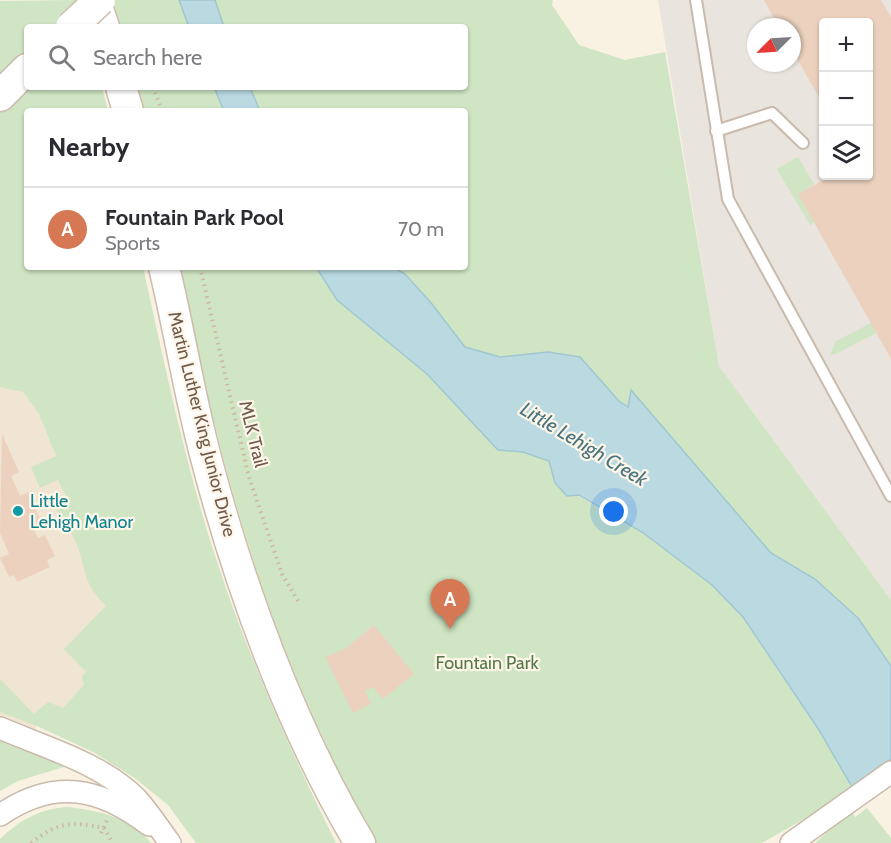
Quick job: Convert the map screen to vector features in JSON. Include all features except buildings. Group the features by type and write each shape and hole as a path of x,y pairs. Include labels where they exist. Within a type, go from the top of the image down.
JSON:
{"main road":[{"path":"95,0 103,24"},
{"path":"74,24 100,0"},
{"path":"0,96 24,72"},
{"path":"123,90 127,108"},
{"name":"Martin Luther King Junior Drive","path":"165,270 205,453 231,546 280,678 322,770 360,843"}],"street":[{"path":"0,728 93,769 115,782 136,799 168,841"},
{"path":"791,843 891,772"},
{"path":"0,815 30,798 52,792 75,790 103,797 118,804 168,841"}],"lane":[{"path":"696,0 728,199 891,496"},
{"path":"716,131 772,113 803,143"}],"path":[{"path":"154,90 161,108"},
{"name":"MLK Trail","path":"201,270 249,477 282,574 298,601"},
{"path":"101,833 110,816"},
{"path":"31,843 65,823 104,828"},
{"path":"104,828 113,843"}],"shaded area":[{"path":"658,0 891,0 891,600 719,366"},
{"path":"0,380 23,392 39,414 67,482 113,611 108,664 82,703 37,725 34,733 0,719"}],"green space":[{"path":"76,0 83,24 24,24 24,90 103,90 107,108 24,108 24,270 144,270 190,470 222,577 266,693 336,843 196,843 168,805 136,779 95,753 37,726 0,712 0,679 34,714 48,702 63,708 84,685 82,676 86,672 64,649 106,606 90,585 76,542 54,505 67,498 58,480 40,488 31,467 56,456 39,414 23,392 0,387 0,1"},
{"path":"113,0 179,0 188,24 119,24"},
{"path":"215,0 553,0 552,5 579,45 625,60 665,52 719,366 891,600 891,666 858,618 815,579 771,553 631,390 628,407 548,352 500,357 465,347 432,304 398,270 468,270 468,108 259,108 251,90 468,90 468,24 223,24"},
{"path":"138,90 215,90 223,108 142,108"},
{"path":"798,157 814,184 799,194 815,222 810,225 777,169"},
{"name":"Fountain Park","path":"179,270 318,270 337,300 427,374 498,450 523,452 549,461 555,483 642,532 712,585 743,617 819,730 852,787 825,807 762,843 376,843 349,794 299,685 276,627 238,509 206,389"},
{"path":"871,323 876,333 830,355 836,341"},
{"path":"0,739 62,764 64,767 18,781 0,791"},
{"path":"67,807 90,810 124,821 143,834 151,843 0,843 0,839 7,832 30,817 48,810"},
{"path":"867,808 891,838 891,843 815,843 851,811 855,817"}],"water":[{"path":"179,0 215,0 223,24 188,24"},
{"path":"215,90 251,90 259,108 223,108"},
{"name":"Little Lehigh Creek","path":"318,270 398,270 405,274 432,304 465,347 500,357 548,352 580,357 619,401 628,407 631,390 771,553 815,579 858,618 891,666 891,759 852,787 819,730 743,617 712,585 642,532 579,495 567,496 555,483 549,461 523,452 498,450 427,374 337,300"}],"place":[{"name":"Little Lehigh Manor","path":"18,511"},
{"name":"Fountain Park Pool","path":"450,629"}]}
